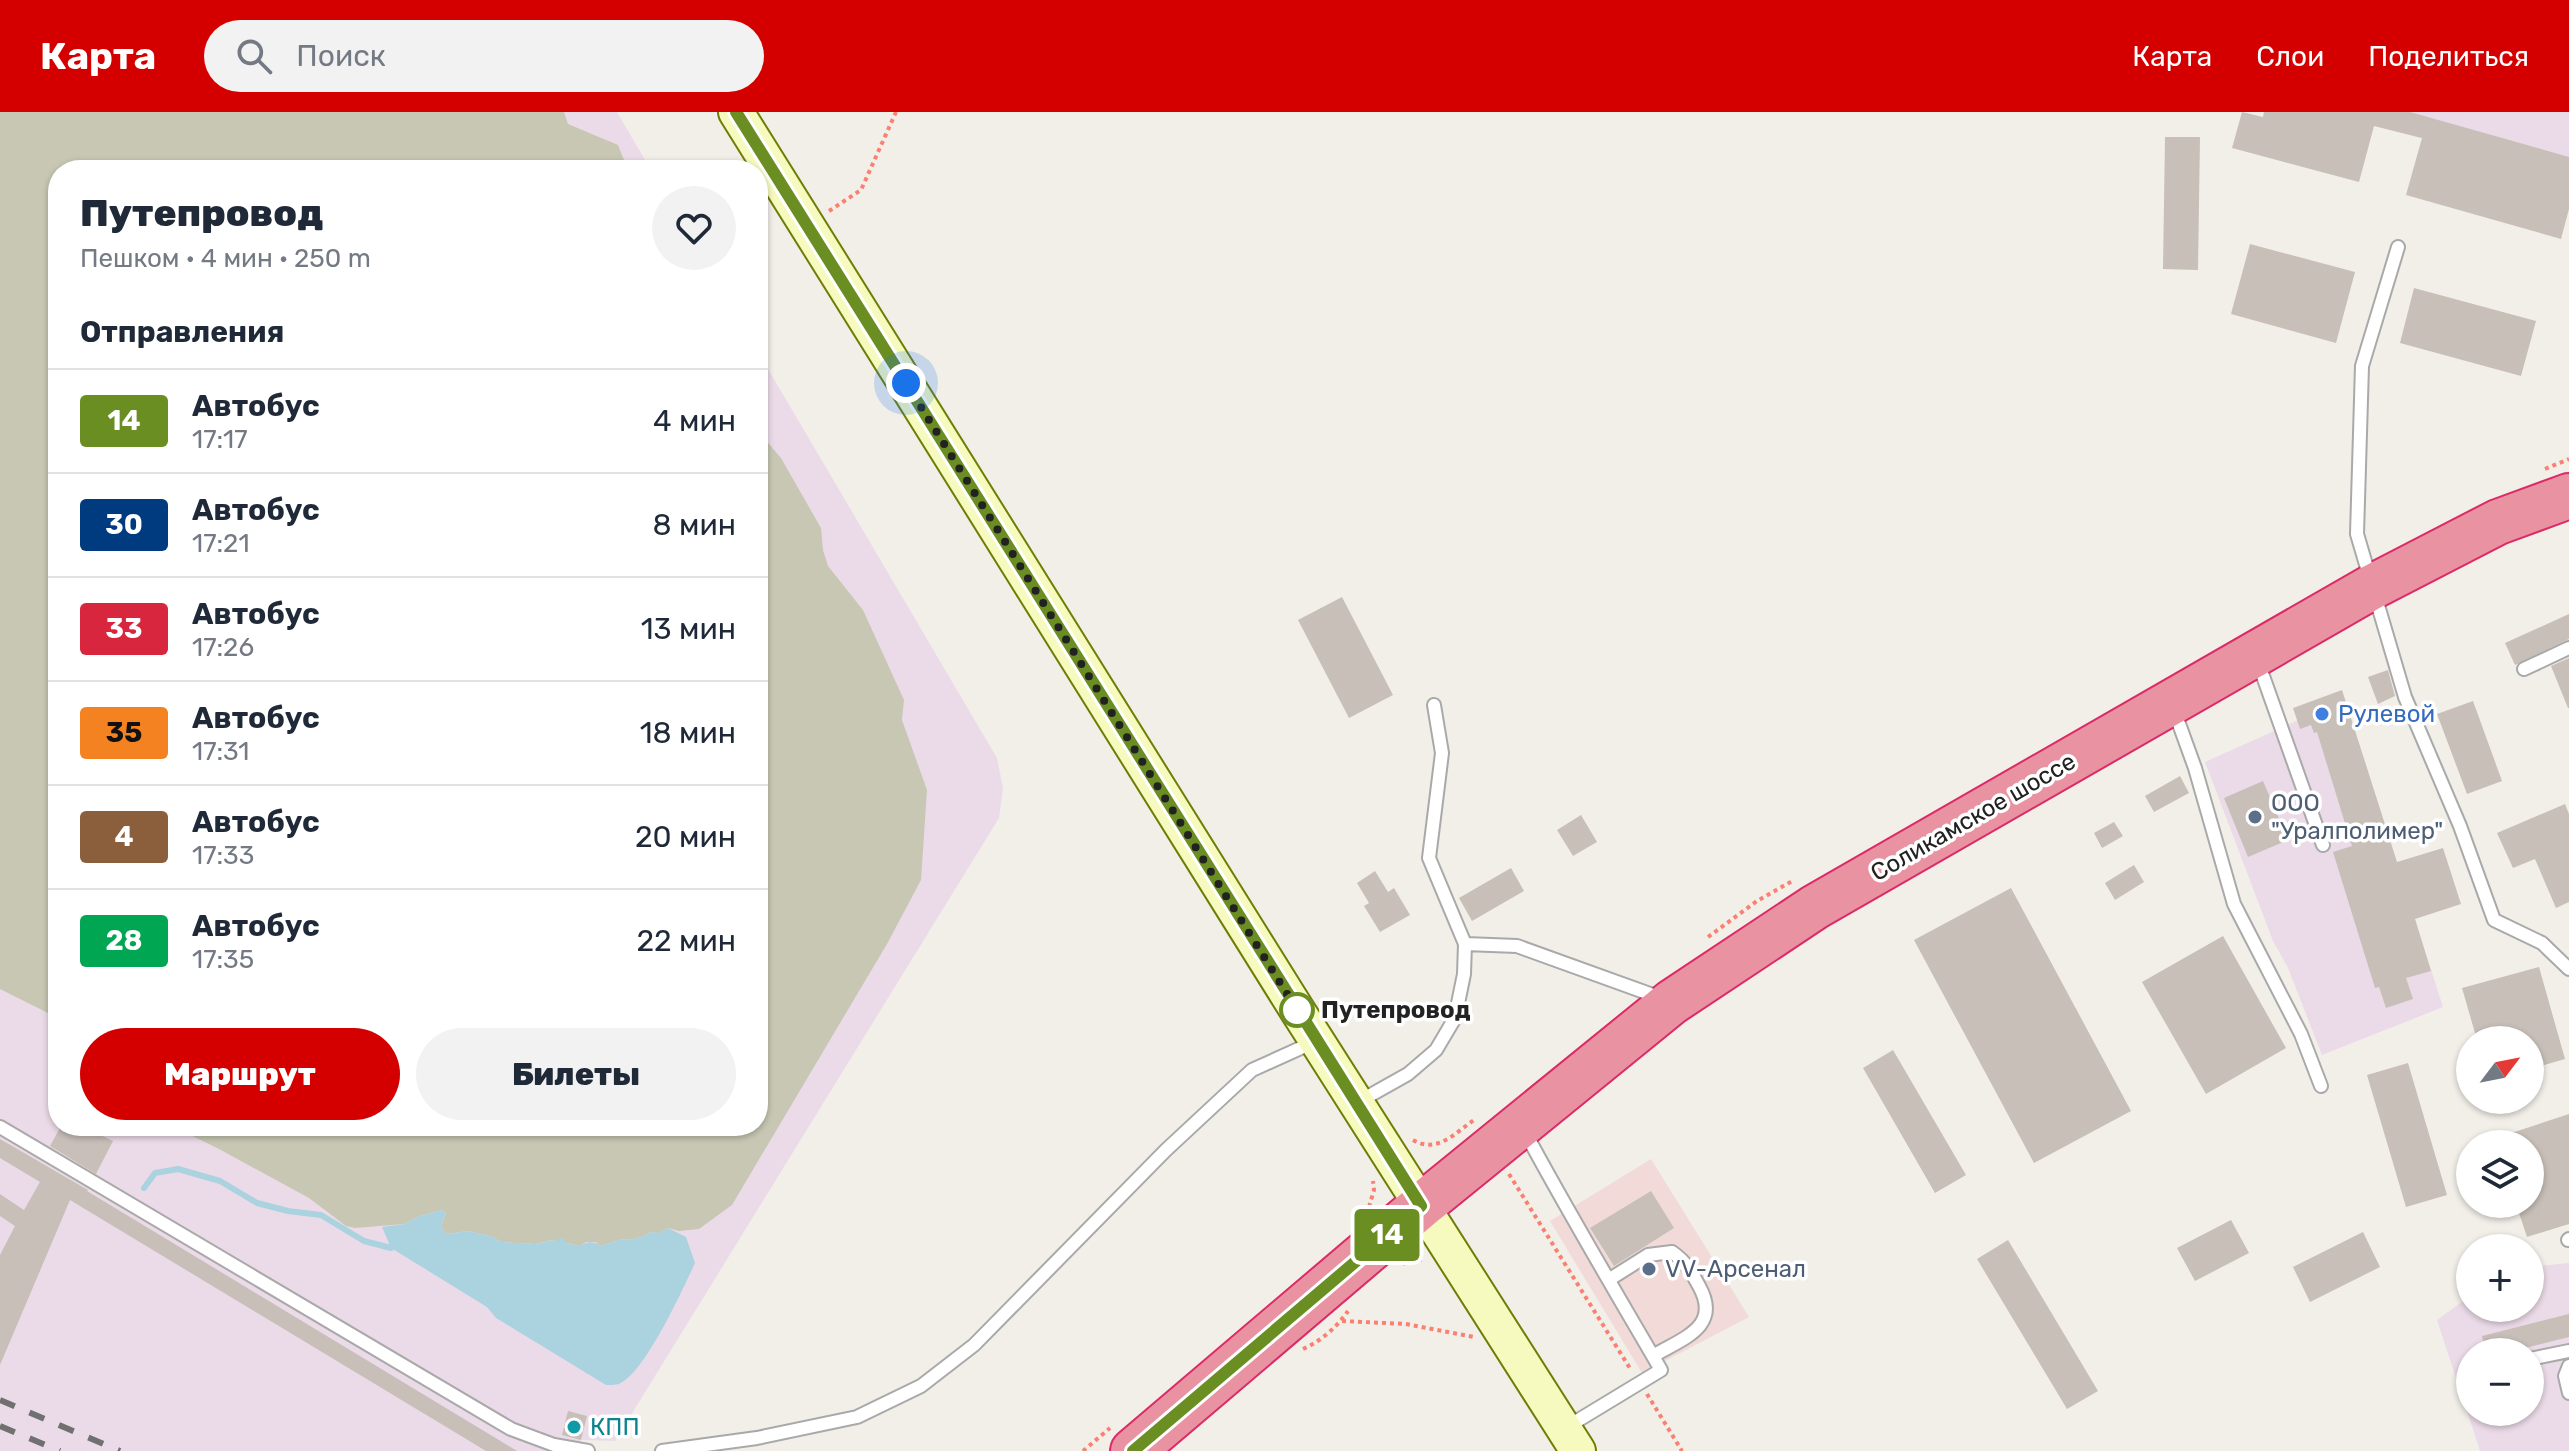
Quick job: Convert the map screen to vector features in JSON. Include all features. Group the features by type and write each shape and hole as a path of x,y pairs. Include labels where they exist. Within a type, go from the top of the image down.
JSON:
{"highway":[{"name":"Соликамское шоссе","path":"1133,1451 1421,1206 1672,1002 1815,907 2372,587 2498,522 2565,502"}],"street":[{"path":"736,112 766,160"},
{"path":"768,163 1571,1440"}],"lane":[{"path":"2398,247 2362,366 2357,534 2405,697 2460,826 2494,920 2542,943 2569,969"},
{"path":"2524,669 2569,648"},
{"path":"2255,655 2323,845"},
{"path":"2172,704 2195,768 2234,904 2301,1034 2321,1086"},
{"path":"1357,1102 1408,1074 1436,1050 1455,1018 1464,974 1465,944 1429,858 1442,753 1434,705"},
{"path":"1465,944 1517,946 1672,1002"},
{"path":"662,1451 781,1434 857,1417 921,1386 974,1345 1166,1150 1252,1070 1317,1040"},
{"path":"0,1127 511,1429 554,1445 588,1451"},
{"path":"1507,1137 1567,1210 1661,1370 1571,1440"},
{"path":"1610,1279 1648,1255 1672,1252 1686,1262 1706,1298 1708,1314 1698,1330 1653,1356"},
{"path":"2544,1356 2569,1351"},
{"path":"2569,1366 2565,1376 2569,1393"}],"path":[{"path":"807,226 861,190 896,112"},
{"path":"1401,1134 1422,1145 1438,1145"},
{"path":"1507,1137 1640,1384 1682,1451"},
{"path":"1396,1268 1414,1259 1430,1261"},
{"path":"1315,1343 1342,1321 1354,1302"},
{"path":"1342,1321 1415,1325 1478,1337"}],"shaded area":[{"path":"0,112 617,112 645,160 48,160 48,1136 768,1136 768,369 997,758 1003,788 999,818 615,1441 581,1440 575,1451 0,1451"},
{"path":"0,112 564,112 568,124 618,145 624,160 48,160 48,1013 0,989"},
{"path":"2324,112 2569,112 2569,178"},
{"path":"768,443 781,458 821,528 828,566 863,610 904,700 902,720 927,790 921,880 887,944 732,1205 699,1229 679,1231 668,1228 660,1233 651,1232 601,1246 595,1242 580,1246 553,1240 535,1244 501,1242 468,1231 446,1234 441,1227 446,1213 442,1210 405,1224 355,1228 346,1226 309,1198 192,1136 768,1136"},
{"name":"OOO \"Уралполимер\"","path":"2345,699 2443,1007 2322,1055 2288,968 2273,941 2205,762"},
{"name":"VV-Арсенал","path":"1651,1159 1749,1317 1642,1373 1550,1221"},
{"path":"2569,1263 2569,1451 2480,1451 2472,1426 2544,1426 2544,1338 2456,1338 2456,1378 2437,1320 2456,1306 2456,1322 2544,1322 2544,1266"}],"water":[{"path":"442,1210 446,1213 441,1227 446,1234 468,1231 501,1242 535,1244 564,1238 566,1243 580,1246 590,1242 601,1246 651,1232 660,1233 668,1228 686,1237 695,1263 662,1329 640,1364 619,1384 606,1385 496,1318 487,1307 391,1248 382,1227 405,1224"}],"building":[{"path":"2242,112 2263,117 2264,112 2410,112 2569,157 2569,209 2561,239 2406,195 2422,138 2374,126 2359,182 2232,148"},
{"path":"2165,137 2200,137 2198,270 2163,269"},
{"path":"2250,244 2355,272 2336,343 2231,314"},
{"path":"2414,288 2536,321 2521,376 2400,343"},
{"path":"1342,597 1393,695 1349,718 1298,620"},
{"path":"2569,614 2569,639 2515,665 2505,643"},
{"path":"2569,658 2569,708 2568,708 2551,666"},
{"path":"2388,670 2395,696 2378,704 2368,677"},
{"path":"2342,690 2397,862 2443,848 2461,904 2415,919 2431,971 2406,978 2413,999 2386,1008 2379,987 2375,988 2333,852 2352,846 2317,732 2314,733 2311,725 2300,729 2293,708"},
{"path":"2473,701 2502,781 2467,794 2437,714"},
{"path":"2180,776 2189,793 2154,812 2145,796"},
{"name":"OOO \"Уралполимер\"","path":"2263,781 2288,840 2248,857 2224,798"},
{"path":"2565,804 2569,814 2569,902 2556,908 2535,859 2513,868 2497,833"},
{"path":"1581,815 1597,842 1573,856 1557,830"},
{"path":"2114,822 2123,836 2102,848 2094,833"},
{"path":"2134,865 2144,882 2115,900 2105,883"},
{"path":"1511,868 1524,891 1472,921 1459,898"},
{"path":"1375,871 1388,892 1394,888 1410,915 1380,932 1364,906 1369,903 1357,883"},
{"path":"2011,888 2131,1111 2034,1163 1914,940"},
{"path":"2223,936 2286,1048 2206,1094 2142,982"},
{"path":"2539,967 2565,1059 2544,1065 2544,1026 2473,1026 2462,988"},
{"path":"1893,1050 1966,1175 1935,1193 1863,1068"},
{"path":"2408,1063 2447,1195 2406,1207 2367,1075"},
{"path":"2569,1114 2569,1224 2537,1234 2526,1234 2521,1218 2544,1218 2544,1130 2520,1130"},
{"path":"56,1136 103,1136 113,1141 96,1174 50,1146"},
{"path":"0,1139 517,1451 486,1451 70,1200 0,1365 0,1255 15,1226 0,1216 0,1194 24,1210 40,1182 0,1158"},
{"path":"1651,1191 1674,1228 1614,1266 1590,1228"},
{"path":"2231,1220 2249,1253 2195,1281 2177,1248"},
{"path":"2363,1232 2380,1267 2310,1302 2293,1267"},
{"path":"2008,1240 2098,1391 2067,1409 1977,1259"},
{"path":"2569,1314 2569,1337 2544,1343 2544,1338 2482,1338 2482,1336"},
{"name":"КПП","path":"568,1411 587,1416 581,1440 562,1435"}],"waterway":[{"path":"144,1188 155,1173 178,1169 220,1181 257,1203 321,1215 364,1241 391,1248"}],"railway":[{"path":"0,1400 120,1451"},
{"path":"0,1426 60,1451"}],"bus line":[{"name":"14","path":"736,112 766,160"},
{"name":"14","path":"768,163 1421,1206 1133,1451"}],"place":[{"name":"Рулевой","path":"2322,714"},
{"name":"OOO \"Уралполимер\"","path":"2255,817"},
{"name":"Путепровод","path":"1297,1010"},
{"name":"VV-Арсенал","path":"1649,1269"},
{"name":"КПП","path":"574,1427"}],"route":[{"path":"906,383 1299,1013 1297,1010"}]}
